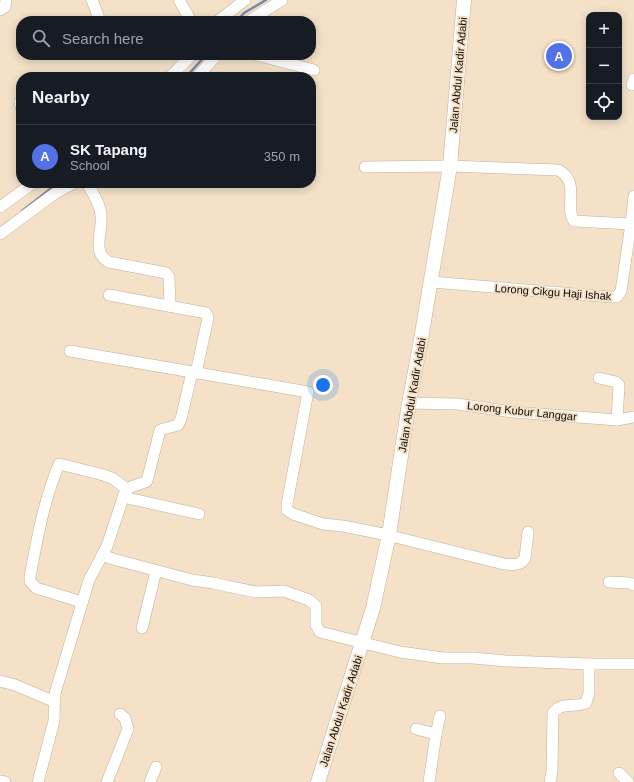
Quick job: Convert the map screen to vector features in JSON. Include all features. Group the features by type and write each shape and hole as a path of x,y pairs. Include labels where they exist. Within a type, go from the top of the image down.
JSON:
{"main road":[{"name":"Jalan Abdul Kadir Adabi","path":"318,782 373,608 389,535 409,403 450,166 464,0"}],"street":[{"path":"0,10 5,6 6,0"},
{"path":"92,0 98,16"},
{"path":"179,0 188,16"},
{"path":"224,16 245,0"},
{"path":"257,16 282,0"},
{"path":"175,72 187,60"},
{"path":"202,72 212,60"},
{"path":"276,60 314,70"},
{"path":"365,168 450,166 558,170 564,172 568,179 571,189 571,215 574,221 631,224"},
{"path":"0,207 26,188"},
{"path":"0,234 54,194 65,188"},
{"path":"90,188 101,214 99,243 100,252 103,259 109,262 166,273 169,277 170,306"},
{"name":"Lorong Cikgu Haji Ishak","path":"431,282 611,298 617,296 621,291 634,196"},
{"path":"38,782 54,721 53,700 89,580 107,546 125,493 147,481 160,430 178,425 181,419 208,318 208,314 205,312 109,295"},
{"path":"70,351 308,392 295,459 288,510 293,514 323,524 343,526 389,535 504,564 518,564 525,558 528,532"},
{"path":"599,378 616,382 619,385 617,420"},
{"name":"Lorong Kubur Langgar","path":"409,403 457,404 513,412 617,420 634,417"},
{"path":"82,602 36,588 30,581 42,516 59,464 112,478 125,493 199,514"},
{"path":"102,554 113,560 192,580 256,592 284,591 309,600 316,606 316,625 320,632 400,652 443,658 473,658 589,664 634,664"},
{"path":"142,628 156,571"},
{"path":"609,582 630,583 634,585"},
{"path":"550,782 552,772 553,713 555,709 561,706 579,706 586,703 589,693 589,664"},
{"path":"0,681 15,685 53,700"},
{"path":"107,782 128,729 125,718 120,714"},
{"path":"429,782 440,716"},
{"path":"416,729 436,734"},
{"path":"150,782 156,767"},
{"path":"619,773 628,782"},
{"path":"0,781 5,782"}],"waterway":[{"path":"241,16 266,0"},
{"path":"191,72 201,60"},
{"path":"22,211 52,188"}],"place":[{"name":"SK Tapang","path":"559,56"}]}
